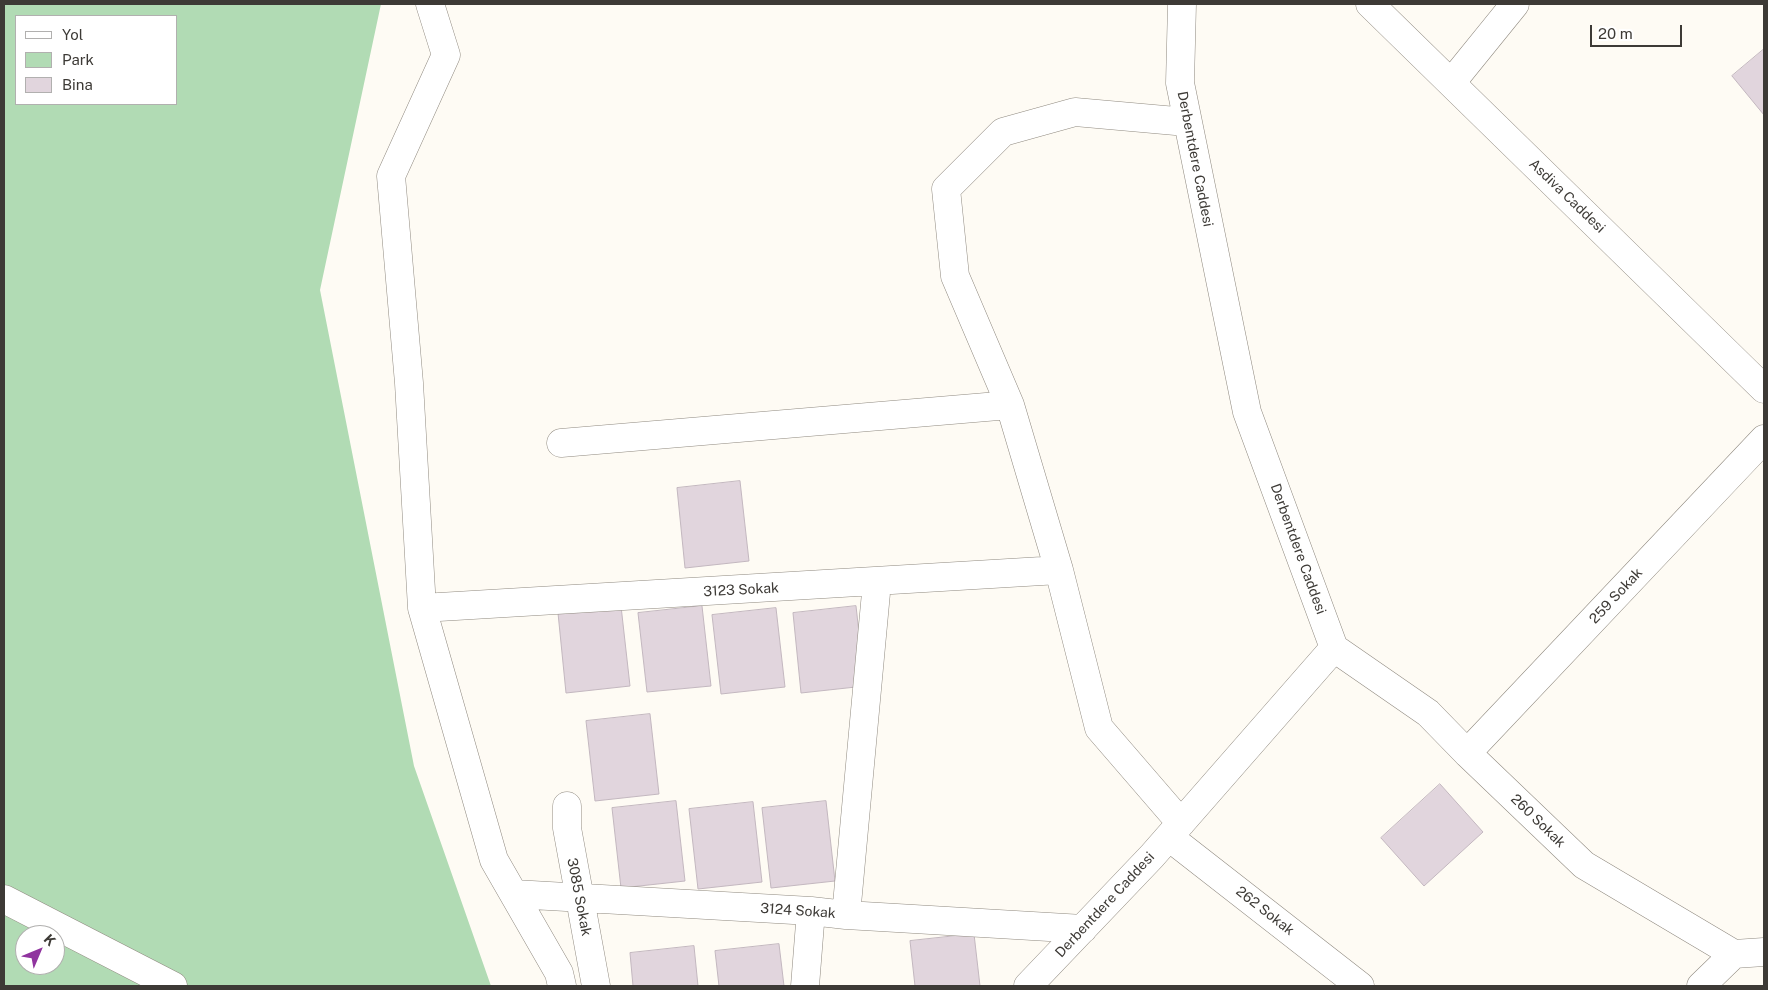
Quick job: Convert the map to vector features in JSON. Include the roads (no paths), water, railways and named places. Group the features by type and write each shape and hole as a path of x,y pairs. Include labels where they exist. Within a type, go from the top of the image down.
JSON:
{"street":[{"path":"430,4 446,55 391,176 409,383 422,608 494,860 559,973 562,986"},
{"name":"Derbentdere Caddesi","path":"1028,986 1175,830 1334,648 1247,412 1180,83 1182,4"},
{"name":"Asdiva Caddesi","path":"1370,4 1764,389"},
{"path":"1451,83 1515,4"},
{"name":"262 Sokak","path":"1188,122 1075,112 1003,132 946,189 955,276 1010,405 1060,570 1099,728 1175,830 1360,986"},
{"path":"561,443 1010,405"},
{"name":"259 Sokak","path":"1467,753 1764,439"},
{"name":"3123 Sokak","path":"422,608 1060,570"},
{"path":"846,915 877,582"},
{"name":"260 Sokak","path":"1334,648 1428,713 1584,865 1734,954"},
{"name":"3085 Sokak","path":"567,806 567,828 596,986"},
{"name":"3124 Sokak","path":"514,894 1083,929"},
{"path":"4,899 173,986"},
{"path":"805,986 812,911"},
{"path":"1701,986 1734,954 1764,952"}]}
